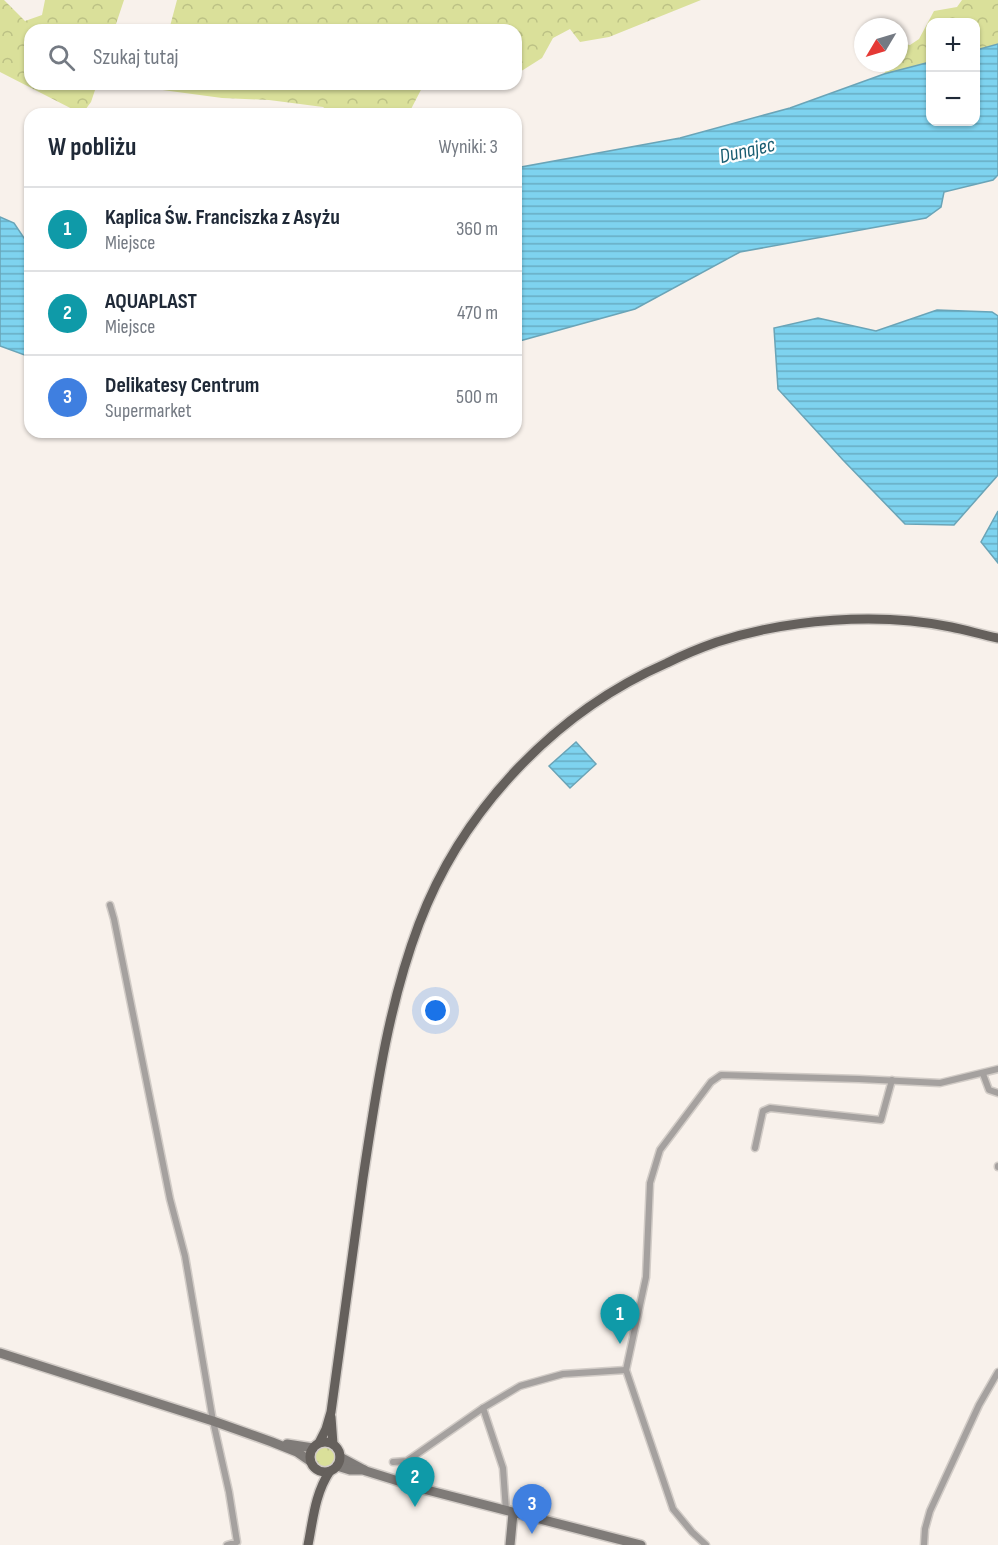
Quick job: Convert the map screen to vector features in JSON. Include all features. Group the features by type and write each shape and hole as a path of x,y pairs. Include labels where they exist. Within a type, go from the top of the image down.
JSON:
{"main road":[{"path":"308,1545 316,1502 317,1474 310,1456 322,1438 331,1412 371,1124 394,1002 419,923 436,886 467,831 498,790 552,736 604,696 654,668 717,642 793,625 862,620 910,621 998,638"},
{"path":"316,1502 339,1452 333,1444 331,1412"},
{"path":"316,1446 328,1442 333,1444"},
{"path":"313,1465 325,1472 335,1465"}],"street":[{"path":"110,905 170,1199 185,1256 213,1420 229,1492 237,1542 226,1545"},
{"path":"706,1545 673,1509 626,1370 646,1277 650,1183 660,1150 711,1082 721,1075 940,1083 998,1069"},
{"path":"983,1074 989,1090 998,1093"},
{"path":"755,1148 763,1111 770,1108 881,1120 892,1080"},
{"path":"0,1353 213,1420 297,1452 313,1465"},
{"path":"393,1462 407,1461 483,1408 520,1386 563,1374 626,1370"},
{"path":"924,1545 930,1511 979,1405 998,1372"},
{"path":"483,1408 503,1468 510,1512 510,1545"},
{"path":"272,1442 316,1446"},
{"path":"335,1465 350,1470 366,1471 427,1490 641,1545"}],"green space":[{"path":"0,0 4,0 25,21 42,15 45,0 124,0 116,24 24,24 24,84 0,72"},
{"path":"177,0 701,0 609,37 580,42 570,29 553,38 542,58 522,70 522,24 171,24"},
{"path":"962,0 998,0 998,44 980,49 980,18 930,18 934,11 957,7"},
{"path":"926,26 926,63 908,68 908,45 919,39"},
{"path":"35,90 95,90 86,108 70,108"},
{"path":"162,90 421,90 412,108 324,108 269,100 222,98"},
{"path":"325,1446 333,1449 336,1457 333,1465 325,1468 317,1465 314,1457 317,1449"}],"water":[{"name":"Dunajec","path":"998,44 998,175 993,180 944,192 941,207 926,218 740,252 635,309 522,340 522,167 680,138 790,108 884,74 908,72 908,68 926,63 926,126 980,126 980,49"},
{"path":"0,217 14,223 24,238 24,355 0,346"},
{"path":"937,310 992,312 998,316 998,475 954,525 905,524 778,389 774,328 818,318 876,331"},
{"path":"998,511 998,563 981,542"},
{"path":"576,742 596,764 570,788 549,766"}],"place":[{"name":"Kaplica Św. Franciszka z Asyżu","path":"620,1344"},
{"name":"AQUAPLAST","path":"415,1507"},
{"name":"Delikatesy Centrum","path":"532,1534"}]}
